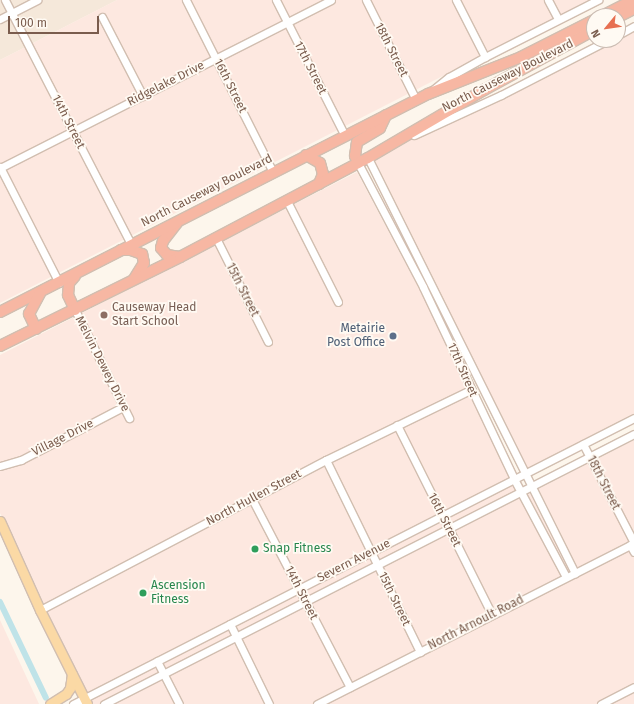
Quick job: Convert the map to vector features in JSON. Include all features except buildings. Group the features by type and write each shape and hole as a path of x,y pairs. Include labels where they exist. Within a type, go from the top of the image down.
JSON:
{"highway":[{"name":"North Causeway Boulevard","path":"0,312 40,293 118,250 428,94 521,57 586,24"},
{"name":"North Causeway Boulevard","path":"0,346 133,281 320,184 398,142 484,90 586,34"},
{"path":"358,163 354,156 357,142 380,128 386,115"},
{"path":"306,155 320,163 323,174 320,184"},
{"path":"180,220 163,241 161,248 167,255 180,257"},
{"path":"118,250 131,250 142,254 144,263 133,281"},
{"path":"74,310 68,295 68,287 78,272"},
{"path":"36,329 29,314 40,293"}],"main road":[{"path":"0,521 40,610 86,701"},
{"path":"50,704 66,694 70,688 72,674"}],"street":[{"name":"14th Street","path":"5,0 131,244"},
{"path":"0,19 37,0"},
{"name":"16th Street","path":"186,0 273,172"},
{"name":"17th Street","path":"276,0 345,136"},
{"name":"Ridgelake Drive","path":"0,168 331,0"},
{"name":"18th Street","path":"366,0 416,100"},
{"path":"456,0 485,57"},
{"path":"548,0 558,19"},
{"name":"North Causeway Boulevard","path":"428,94 449,77 485,57 598,0"},
{"path":"102,17 143,96"},
{"name":"North Causeway Boulevard","path":"398,142 500,95 592,48"},
{"name":"17th Street","path":"368,158 453,325 530,487 575,573"},
{"name":"17th Street","path":"358,163 423,287 470,390 514,479 566,577"},
{"path":"0,168 59,283"},
{"path":"287,201 338,302"},
{"name":"15th Street","path":"216,238 268,342"},
{"name":"Melvin Dewey Drive","path":"74,310 129,418"},
{"name":"North Hullen Street","path":"40,610 326,460 470,390"},
{"name":"Village Drive","path":"0,466 21,460 123,407"},
{"name":"Severn Avenue","path":"73,704 86,701 157,661 634,418"},
{"name":"16th Street","path":"397,425 492,615"},
{"name":"Severn Avenue","path":"104,704 634,434"},
{"name":"18th Street","path":"583,444 633,543 634,552"},
{"name":"15th Street","path":"326,460 420,652"},
{"name":"14th Street","path":"252,499 350,687"},
{"name":"North Arnoult Road","path":"317,704 633,543"},
{"path":"230,624 269,704"},
{"path":"157,661 179,704"},
{"path":"601,704 634,687"}],"shaded area":[{"path":"0,0 117,0 0,60"},
{"path":"117,0 591,0 0,303 0,60"},
{"path":"634,31 634,417 524,473 368,158 598,48 626,48 626,35"},
{"path":"357,172 528,494 634,440 634,704 82,704 41,599 0,513 0,355"},
{"path":"0,620 39,704 0,704"}],"waterway":[{"path":"0,602 46,698"}],"place":[{"name":"Causeway Head Start School","path":"104,315"},
{"name":"Metairie Post Office","path":"393,336"},
{"name":"Snap Fitness","path":"255,549"},
{"name":"Ascension Fitness","path":"143,593"}]}
